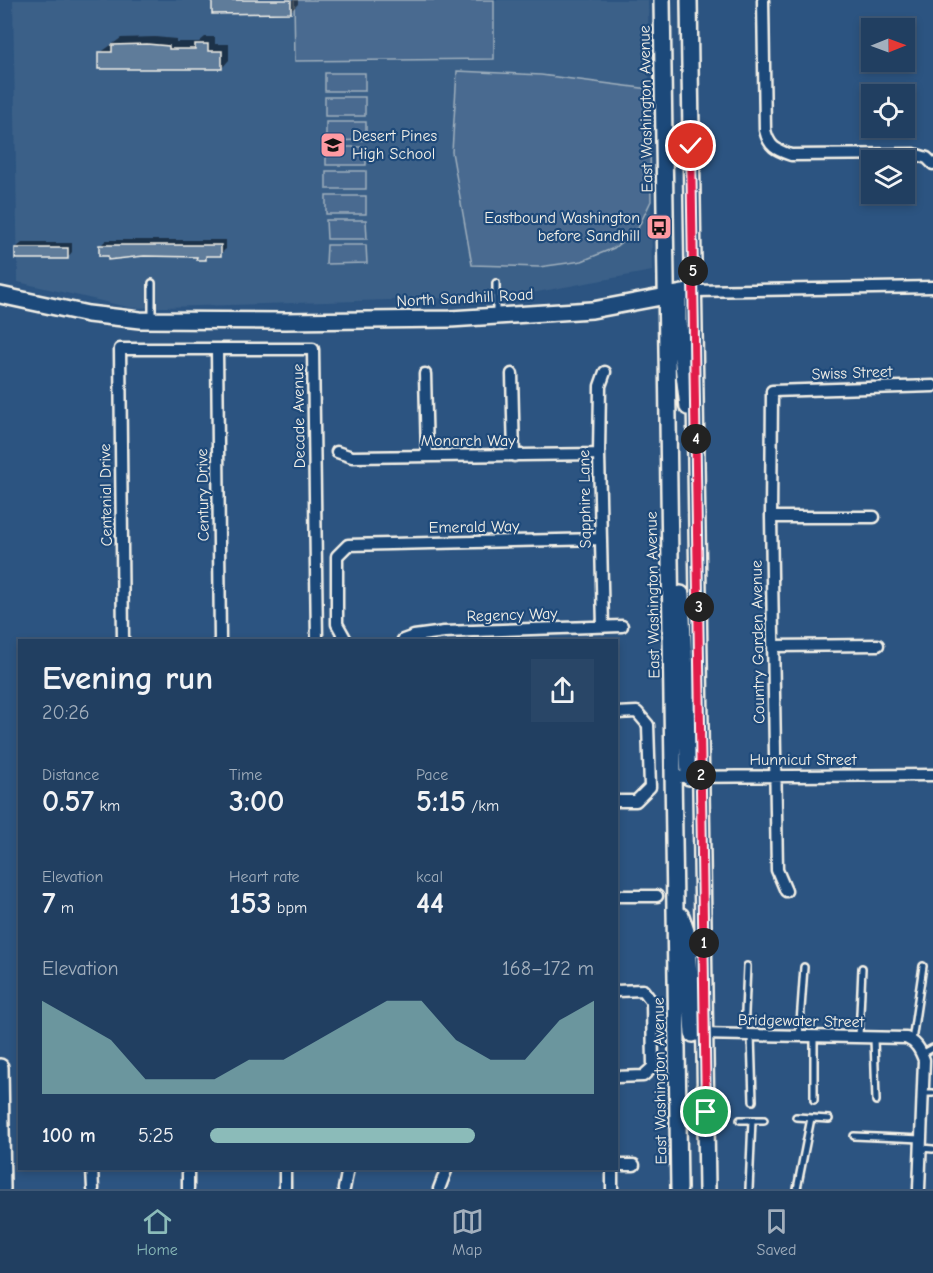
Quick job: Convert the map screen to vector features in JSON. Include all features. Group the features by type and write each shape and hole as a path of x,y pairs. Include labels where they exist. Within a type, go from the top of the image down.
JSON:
{"main road":[{"name":"East Washington Avenue","path":"662,0 679,294 670,532 688,777 707,1189"},
{"name":"East Washington Avenue","path":"679,1189 675,896 688,777 696,433 686,403 678,322 689,0"},
{"name":"North Sandhill Road","path":"0,295 88,314 152,321 450,319 496,314 592,310 679,294"},
{"path":"675,896 686,931 699,1034"},
{"path":"0,1067 2,1189"}],"street":[{"path":"763,0 765,130 768,141 775,150 791,155 914,154 927,158 933,164"},
{"name":"North Sandhill Road","path":"679,294 933,287"},
{"name":"Decade Avenue","path":"120,348 313,349 317,639"},
{"name":"Centenial Drive","path":"120,348 123,639"},
{"name":"Century Drive","path":"217,349 220,639"},
{"name":"Sapphire Lane","path":"603,627 599,454 600,386 605,372"},
{"path":"425,374 427,456"},
{"path":"513,374 514,456"},
{"name":"Swiss Street","path":"772,391 933,386"},
{"name":"Country Garden Avenue","path":"772,391 771,517 777,870 786,891"},
{"name":"Monarch Way","path":"337,452 352,457 599,454"},
{"path":"771,517 874,517"},
{"name":"Emerald Way","path":"345,639 337,624 337,555 348,545 601,539"},
{"name":"Regency Way","path":"406,639 414,636 622,626"},
{"path":"773,646 878,645"},
{"path":"618,713 637,712 648,725 650,787 636,801 618,801"},
{"name":"Hunnicut Street","path":"688,777 933,775"},
{"path":"618,896 657,896"},
{"path":"618,991 643,990 652,1002 652,1067 643,1076 618,1077"},
{"name":"Bridgewater Street","path":"677,1034 906,1038 918,1048"},
{"path":"918,1048 928,1093 921,1144 919,1189"},
{"path":"618,1165 634,1165"},
{"path":"92,1170 93,1189"},
{"path":"188,1170 188,1189"},
{"path":"285,1170 285,1189"},
{"path":"344,1189 348,1170"},
{"path":"439,1189 446,1170"},
{"path":"612,1170 612,1189"}],"lane":[{"path":"152,283 152,321"},
{"path":"496,283 496,314"},
{"path":"747,966 748,1035 753,1101"},
{"path":"923,966 918,1048 933,1048"},
{"path":"799,1037 804,967"},
{"path":"859,1037 862,968"},
{"path":"814,1037 814,1100"},
{"path":"874,1038 876,1101"},
{"path":"796,1117 829,1119"},
{"path":"797,1189 811,1118"},
{"path":"740,1120 764,1120"},
{"path":"750,1189 752,1120"},
{"path":"854,1136 921,1144 933,1149"}],"shaded area":[{"name":"Desert Pines High School","path":"13,0 648,0 652,271 515,296 132,308 18,282"},
{"path":"294,0 494,0 494,59 295,61"},
{"path":"457,71 541,75 649,89 651,201 638,228 614,248 582,261 539,267 472,265 452,152"},
{"path":"325,73 365,73 365,91 325,91"},
{"path":"325,97 365,97 365,116 325,116"},
{"path":"326,122 366,122 366,140 326,141"},
{"path":"326,147 366,147 366,165 326,165"},
{"path":"326,171 366,171 366,189 326,189"},
{"path":"326,196 366,196 366,214 326,214"},
{"path":"326,220 366,220 367,239 327,239"},
{"path":"327,245 366,245 367,263 326,264"}],"building":[{"path":"212,0 291,0 291,13 212,14"},
{"path":"195,44 208,44 208,51 222,51 222,69 98,69 98,52 112,52 112,45 169,46 169,49 195,49"},
{"path":"99,245 221,245 221,256 206,256 206,260 196,260 197,257 144,256 108,260 108,256 99,256"},
{"path":"15,248 68,248 68,259 15,259"}],"place":[{"name":"Desert Pines High School","path":"333,145"},
{"name":"Eastbound Washington before Sandhill","path":"659,227"}],"route":[{"path":"691,146 706,1112"}]}
